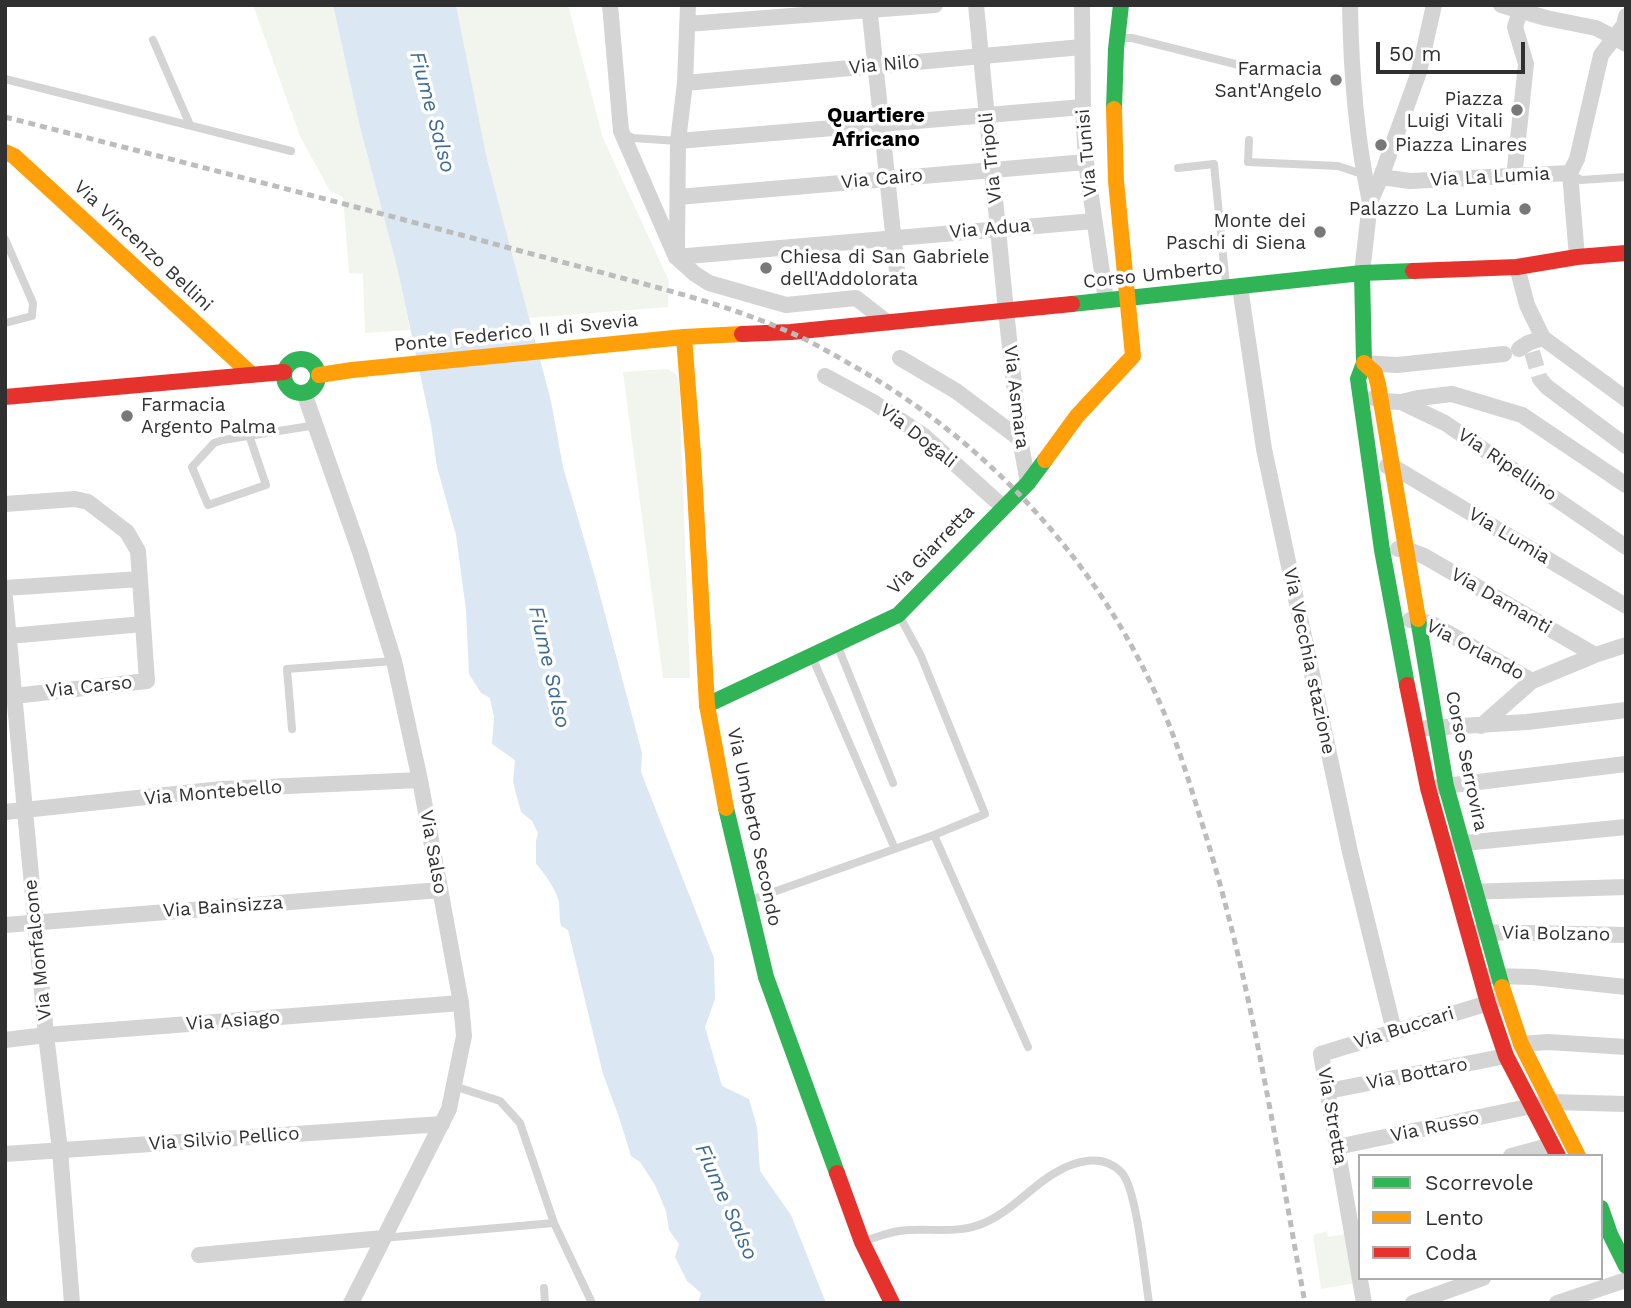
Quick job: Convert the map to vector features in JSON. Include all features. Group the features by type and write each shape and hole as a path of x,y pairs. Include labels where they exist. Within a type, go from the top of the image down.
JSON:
{"main road":[{"path":"1121,5 1112,101 1115,176 1128,298"},
{"name":"Via Vincenzo Bellini","path":"5,152 14,156 251,374"},
{"name":"Corso Umberto","path":"684,337 791,332 1362,273 1517,267 1577,257 1626,253"},
{"name":"Corso Serrovira","path":"1362,273 1364,363 1358,379 1382,550 1415,730 1428,788 1488,1003 1506,1056 1555,1150"},
{"name":"Via Giarretta","path":"707,705 898,615 1028,483 1077,416 1133,356 1128,298"},
{"name":"Ponte Federico II di Svevia","path":"318,375 684,337"},
{"name":"Via Umberto Secondo","path":"684,337 707,705 723,797 766,977 862,1242 892,1303"},
{"path":"302,359 310,361 316,367 318,375 317,383 304,393 289,388 284,372 294,360 302,359"},
{"name":"Corso Serrovira","path":"1364,363 1376,373 1446,786 1504,997 1521,1044 1577,1154"},
{"path":"5,397 284,372"},
{"path":"1604,1231 1626,1266"}],"street":[{"path":"610,5 621,131 676,257 709,283 786,305 856,298 888,323"},
{"path":"676,257 678,141 685,83 688,5"},
{"path":"687,24 935,5"},
{"name":"Via Tripoli","path":"976,5 1006,311"},
{"name":"Via Tunisi","path":"1082,5 1086,162 1106,300"},
{"path":"1350,5 1351,54 1364,174 1370,202"},
{"path":"1362,273 1370,202 1421,62 1434,5"},
{"path":"1501,5 1520,11 1548,11 1596,28 1619,41"},
{"path":"869,8 897,271"},
{"path":"1514,177 1526,64 1516,27 1520,11"},
{"path":"1577,257 1570,173 1577,159 1601,55 1619,41 1626,16"},
{"name":"Via Nilo","path":"685,83 1082,47"},
{"path":"678,141 1083,107"},
{"name":"Via Cairo","path":"678,197 1086,162"},
{"name":"Via La Lumia","path":"1381,177 1410,181 1570,173"},
{"name":"Via Adua","path":"676,257 1094,221"},
{"path":"1517,267 1527,305 1525,347"},
{"name":"Via Vecchia stazione","path":"1233,288 1264,449 1350,852 1394,1031"},
{"name":"Via Asmara","path":"1006,311 1020,439 1028,483"},
{"path":"1364,363 1397,365 1525,347 1605,383 1626,399"},
{"path":"900,358 956,391 1020,439"},
{"name":"Via Dogali","path":"825,376 873,402 924,436 1003,507"},
{"path":"1605,383 1626,380"},
{"path":"1548,387 1626,446"},
{"path":"1361,392 1381,401"},
{"name":"Via Salso","path":"304,393 360,552 394,662 420,780 461,1003 464,1036 449,1109 351,1303"},
{"path":"1401,402 1452,394 1522,415 1626,485"},
{"name":"Via Ripellino","path":"1381,401 1401,402 1445,423 1626,547"},
{"path":"1371,469 1392,466"},
{"name":"Via Lumia","path":"1392,466 1626,606"},
{"name":"Via Carso","path":"5,504 75,499 88,502 127,532 138,551 147,681 10,696"},
{"path":"1382,550 1406,549"},
{"name":"Via Damanti","path":"1406,549 1424,556 1595,655"},
{"path":"5,588 140,579"},
{"name":"Via Monfalcone","path":"5,597 10,696 25,810 60,1150 72,1303"},
{"path":"1395,620 1418,620"},
{"name":"Via Orlando","path":"1418,620 1434,625 1532,681"},
{"path":"9,636 143,624"},
{"path":"1481,726 1532,681 1626,645"},
{"path":"1415,730 1527,722 1626,710"},
{"path":"1428,788 1626,764"},
{"name":"Via Montebello","path":"5,813 222,789 420,780"},
{"path":"1444,845 1626,827"},
{"path":"1457,892 1626,887"},
{"name":"Via Bainsizza","path":"5,925 440,890"},
{"name":"Via Bolzano","path":"1468,931 1626,935"},
{"path":"1480,975 1533,977 1626,987"},
{"name":"Via Buccari","path":"1321,1054 1504,997"},
{"name":"Via Asiago","path":"5,1040 461,1003"},
{"path":"1521,1044 1548,1042 1626,1047"},
{"name":"Via Stretta","path":"1321,1054 1337,1147 1353,1198 1358,1255"},
{"name":"Via Bottaro","path":"1328,1091 1506,1056"},
{"name":"Via Russo","path":"1337,1147 1551,1102 1626,1104"},
{"name":"Via Silvio Pellico","path":"5,1154 442,1124"},
{"path":"1526,1154 1555,1150"},
{"path":"199,1255 383,1238"},
{"name":"Via Stretta","path":"1361,1280 1364,1303"},
{"path":"1413,1303 1477,1280"},
{"path":"1557,1303 1626,1280"}],"lane":[{"path":"1116,38 1132,38 1247,67"},
{"path":"153,40 190,125"},
{"path":"5,79 291,151"},
{"path":"621,131 632,138 678,141"},
{"path":"1249,140 1248,162 1338,166 1381,177"},
{"path":"1178,168 1214,164 1233,288"},
{"path":"1570,173 1581,180 1626,177"},
{"path":"5,239 33,303 32,316 5,323"},
{"path":"249,435 266,485 208,505 192,467 214,443 249,435 316,425"},
{"path":"748,901 934,835 985,814 921,656 898,615"},
{"path":"836,644 894,783"},
{"path":"812,656 895,849"},
{"path":"292,729 287,669 394,662"},
{"path":"934,835 1028,1047"},
{"path":"454,1086 500,1101 520,1123 554,1223 592,1303"},
{"path":"862,1242 899,1231 951,1230 981,1224 995,1218 1056,1172 1085,1160 1105,1162 1123,1173 1132,1194 1149,1303"},
{"path":"383,1238 554,1223"},
{"path":"544,1288 545,1303"}],"shaded area":[{"path":"253,5 333,5 410,330 365,333 363,274 349,273 343,197 330,191 300,136"},
{"path":"456,5 568,5 603,138 669,281 668,307 529,318 487,159"},
{"path":"667,369 676,374 679,380 690,678 663,678 623,372"},
{"path":"1327,1231 1328,1237 1344,1234 1356,1283 1321,1289 1313,1235"}],"water":[{"name":"Fiume Salso","path":"333,5 456,5 487,159 551,401 563,467 642,753 641,772 714,958 715,999 705,1027 722,1086 749,1099 757,1127 760,1171 791,1215 826,1303 698,1303 701,1293 687,1281 675,1257 679,1244 669,1230 666,1211 655,1185 640,1162 631,1156 603,1074 568,930 561,926 558,899 536,864 538,833 532,821 521,812 513,782 515,760 492,744 494,717 490,698 481,693 469,674 466,610 456,535 437,467 431,425 397,267 360,127"}],"tunnel":[{"path":"1532,352 1540,379 1547,387"}],"railway":[{"path":"5,117 682,294 766,322 805,339 906,399 953,434 996,472 1037,513 1074,558 1107,605 1137,655 1173,735 1219,879 1248,999 1305,1303"}],"traffic: fast":[{"path":"1114,109 1121,5"},
{"path":"1072,304 1362,273 1413,271"},
{"path":"1362,273 1364,363 1358,379 1382,550 1407,685"},
{"path":"301,359 313,364 318,376 313,388 301,393 289,388 284,376 289,364 301,359"},
{"path":"707,705 898,615 1028,483 1045,460"},
{"path":"1418,619 1446,786 1502,987"},
{"path":"726,808 766,977 837,1173"},
{"path":"1603,1214 1626,1266"}],"traffic: slow":[{"path":"1045,460 1077,416 1133,356 1116,181 1114,109"},
{"path":"5,152 14,156 251,374"},
{"path":"319,375 684,337 742,334"},
{"path":"684,337 707,705 726,808"},
{"path":"1364,363 1375,373 1378,384 1418,619"},
{"path":"1502,987 1521,1044 1577,1154"}],"traffic: jam":[{"path":"1413,271 1517,267 1577,257 1626,253"},
{"path":"742,334 791,332 1072,304"},
{"path":"5,397 284,372"},
{"path":"1407,685 1428,788 1488,1003 1506,1056 1557,1154"},
{"path":"837,1173 862,1242 892,1303"}],"place":[{"name":"Farmacia Sant'Angelo","path":"1336,80"},
{"name":"Piazza Luigi Vitali","path":"1517,110"},
{"name":"Piazza Linares","path":"1381,145"},
{"name":"Palazzo La Lumia","path":"1525,209"},
{"name":"Monte dei Paschi di Siena","path":"1320,232"},
{"name":"Chiesa di San Gabriele dell'Addolorata","path":"766,268"},
{"name":"Farmacia Argento Palma","path":"127,416"}],"district":[{"name":"Quartiere Africano","path":"876,128"}]}
